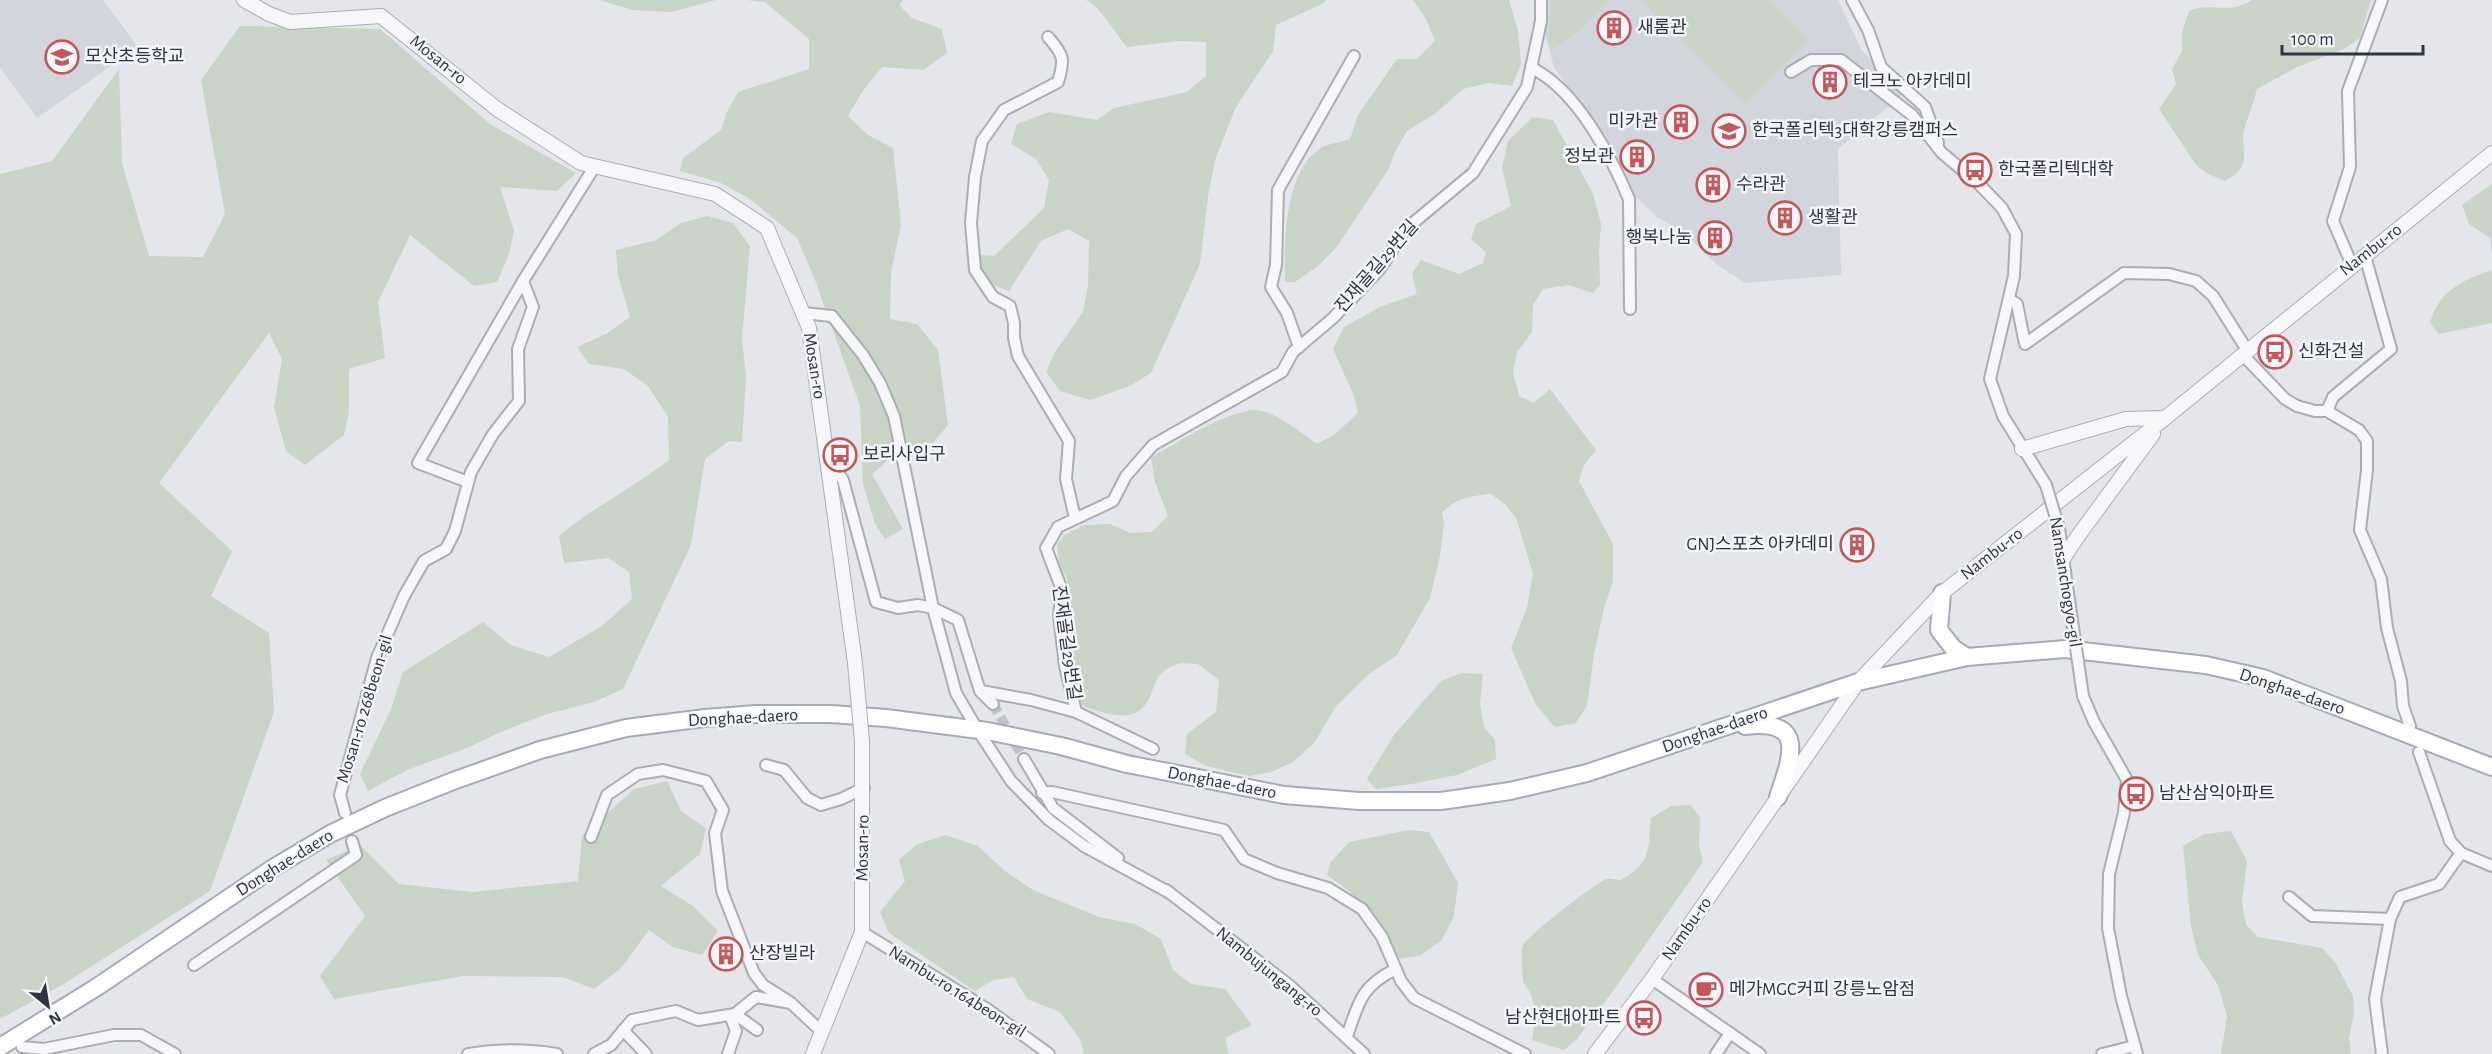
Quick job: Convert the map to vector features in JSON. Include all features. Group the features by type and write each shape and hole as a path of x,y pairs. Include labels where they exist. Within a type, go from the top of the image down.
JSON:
{"main road":[{"path":"1942,593 1939,630 1953,648 1967,657"},
{"name":"Donghae-daero","path":"0,1041 97,987 273,868 330,834 385,808 540,750 626,728 705,718 756,714 831,714 931,722 1061,746 1159,771 1284,795 1383,801 1441,801 1510,791 1587,773 1858,681 1967,657 2065,649 2206,665 2263,678 2492,767"},
{"path":"1714,730 1764,723 1786,733 1791,744 1791,758 1778,797"}],"street":[{"name":"Mosan-ro","path":"244,0 269,15 290,22 381,16 497,109 581,163 715,194 766,228 809,328 855,663 862,741 864,788 862,932 813,1054"},
{"name":"진재골길29번길","path":"1076,712 1065,666 1059,615 1062,590 1046,548 1058,527 1113,501 1126,476 1153,445 1282,372 1293,352 1333,318 1379,270 1407,228 1473,173 1527,87 1541,21 1541,0"},
{"path":"1852,0 1868,30 1881,67 1925,107 1941,153"},
{"path":"2352,265 2333,221 2350,167 2348,91 2382,0"},
{"path":"1048,37 1062,52 1063,65 1058,82 1004,110 982,141 975,177 971,223 975,270 993,297 1010,306 1018,356 1069,441 1066,479 1076,518"},
{"path":"1299,347 1287,313 1271,287 1276,265 1278,190 1354,56"},
{"name":"Namsanchogyo-gil","path":"1791,72 1811,60 1840,60 1912,115 1941,153 1978,183 2002,208 2016,234 2014,276 1990,379 2003,416 2046,485 2059,528 2083,696 2094,722 2127,780 2124,813 2109,874 2108,928 2121,996 2136,1050"},
{"path":"1531,67 1554,82 1580,110 1629,199 1630,309"},
{"name":"Nambu-ro","path":"1595,1054 1652,979 1858,681 1942,593 2165,418 2492,153"},
{"path":"468,482 418,463 523,281 594,166"},
{"path":"2327,411 2333,397 2391,349 2365,256"},
{"path":"2009,299 2017,304 2025,344 2124,273 2169,274 2196,281 2213,296 2245,352 2285,399 2306,409 2327,411 2359,430 2367,441 2367,470 2360,530 2381,579 2387,628 2401,681 2403,706 2410,726"},
{"name":"Mosan-ro 268beon-gil","path":"345,813 340,795 377,658 404,596 424,561 446,549 454,531 471,472 493,434 519,401 518,349 533,307 523,281"},
{"name":"Nambujungang-ro","path":"803,313 832,316 863,355 894,416 933,608 956,693 977,729 1011,781 1048,820 1084,846 1170,893"},
{"path":"2022,449 2126,419 2165,418"},
{"path":"2063,559 2165,418"},
{"path":"830,469 838,473 843,480 876,602 898,608 918,605 933,608 958,620 980,691 993,704"},
{"name":"진재골길29번길","path":"980,691 1031,700 1076,712 1153,749"},
{"path":"2419,752 2450,841 2461,853 2492,866"},
{"name":"Nambujungang-ro","path":"1024,759 1042,793 1053,808 1170,893 1289,985 1364,1054"},
{"path":"766,765 784,770 807,798 820,805 841,799 864,788"},
{"path":"591,837 607,795 638,774 663,770 706,781 723,810 715,833 722,891 754,973 763,985 791,1003 822,1032"},
{"path":"1042,793 1052,792 1224,830 1244,859 1277,873 1328,888 1362,909 1382,937 1401,981 1414,998 1526,1054"},
{"path":"194,965 356,855 352,841"},
{"path":"2382,1054 2375,999 2390,919 2400,897 2439,884 2461,853"},
{"path":"2289,897 2312,916 2390,919"},
{"name":"Nambu-ro 164beon-gil","path":"862,932 987,1009 1049,1054"},
{"path":"1347,1036 1361,996 1380,977 1396,969"},
{"path":"1652,979 1760,1054"},
{"path":"594,1054 611,1045 632,1020 676,1011 698,1020 733,1015 756,997 791,1003"},
{"path":"733,1015 757,1030"},
{"path":"728,1054 736,1030 733,1015"},
{"path":"623,1030 646,1054"},
{"path":"1716,1054 1730,1033"},
{"path":"22,1047 44,1049 114,1035 141,1035 175,1054"},
{"path":"468,1054 492,1050 557,1054"},
{"path":"2102,1054 2136,1050"}],"shaded area":[{"name":"모산초등학교","path":"0,0 103,0 138,47 37,118 0,67"},
{"name":"한국폴리텍3대학강릉캠퍼스","path":"1546,0 1838,0 1861,49 1903,94 1838,149 1841,275 1745,283 1716,264 1684,233 1657,217 1633,194 1591,118 1554,68 1545,33"}],"green space":[{"path":"600,0 716,0 672,12 632,10"},
{"path":"747,0 903,0 899,5 912,18 942,29 947,53 923,70 882,67 862,92 848,116 868,135 893,148 901,225 891,272 890,319 917,324 938,350 948,425 934,442 897,452 872,474 903,529 885,539 875,524 863,484 860,406 815,280 797,238 750,199 721,183 680,171 683,158 721,130 727,112 738,92 809,69 809,39 765,2"},
{"path":"1086,0 1326,0 1276,25 1273,51 1236,107 1216,157 1209,190 1200,264 1151,373 1130,386 1090,400 1060,391 1046,372 1055,352 1083,312 1088,285 1089,241 1068,229 1041,241 1009,291 990,283 982,270 979,255 994,256 1044,208 1049,180 1036,159 1011,144 1017,124 1049,112 1097,120 1114,108 1187,92 1206,76 1206,42 1179,41 1127,47 1103,14"},
{"path":"1413,0 1509,0 1518,31 1521,64 1512,86 1489,83 1463,89 1436,113 1407,131 1388,170 1336,248 1318,266 1295,282 1285,282 1288,210 1299,175 1307,161 1322,147 1350,139 1358,115 1397,59 1417,59 1435,41 1426,19"},
{"path":"1551,0 1608,0 1582,29 1554,49 1548,43"},
{"path":"1641,0 1769,0 1809,40 1745,104"},
{"path":"2252,0 2371,0 2360,38 2344,49 2297,67 2257,89 2243,135 2243,163 2234,175 2225,181 2208,174 2196,165 2159,109 2176,84 2172,69 2182,51 2182,33 2189,11 2205,7 2234,7"},
{"path":"240,26 380,29 490,124 576,173 557,191 500,187 514,231 509,254 497,282 474,286 410,235 378,302 385,358 349,369 349,412 344,435 305,465 286,451 274,407 282,359 269,333 159,483 232,551 211,596 269,633 274,712 210,891 62,985 0,1019 0,174 52,161 119,69 122,163 149,256 203,257 225,214 201,80"},
{"path":"1533,117 1553,120 1593,194 1601,224 1600,285 1593,293 1568,285 1543,289 1533,305 1532,332 1517,352 1513,372 1519,396 1534,403 1550,389 1596,450 1584,465 1579,481 1613,544 1613,581 1604,608 1594,654 1587,706 1576,723 1555,727 1536,705 1511,648 1527,608 1533,573 1516,518 1506,505 1491,494 1464,499 1442,513 1444,523 1440,556 1430,598 1397,655 1369,674 1336,706 1315,742 1293,762 1271,772 1249,776 1206,766 1185,754 1187,734 1216,712 1219,680 1198,664 1177,664 1164,671 1144,706 1129,715 1111,714 1083,706 1075,690 1064,626 1068,597 1067,579 1059,562 1057,545 1065,535 1084,525 1110,524 1130,533 1152,532 1168,516 1155,482 1151,458 1203,428 1232,415 1245,411 1264,411 1317,444 1335,434 1358,413 1354,396 1333,349 1344,327 1382,306 1417,294 1412,274 1421,260 1459,274 1483,263 1486,252 1471,239 1476,224 1511,206 1502,168 1508,141"},
{"path":"2492,184 2492,255 2490,238 2469,224 2462,205"},
{"path":"707,216 733,223 750,246 742,338 746,377 742,442 729,441 705,459 691,545 623,689 594,702 547,714 503,731 467,748 407,770 368,791 360,774 391,709 403,672 483,622 511,645 549,657 602,626 632,599 629,572 608,558 564,563 559,536 669,460 668,417 648,386 624,369 589,364 577,347 606,334 630,317 618,275 616,250 656,240 681,223"},
{"path":"2492,270 2492,323 2439,334 2430,323 2445,295 2471,278"},
{"path":"1461,673 1483,674 1480,704 1484,727 1495,740 1496,759 1457,775 1376,789 1367,779 1394,735 1441,681"},
{"path":"667,781 681,811 706,828 700,854 661,886 693,906 718,931 702,955 673,947 649,930 621,968 594,989 563,977 463,976 334,999 320,976 365,916 326,860 360,845 399,884 473,892 578,881 582,836 634,789"},
{"path":"1691,805 1700,818 1699,845 1703,862 1577,1039 1564,1050 1532,1040 1535,1010 1528,989 1523,982 1523,945 1590,889 1607,879 1621,880 1639,867 1644,861 1648,847 1651,818 1671,806"},
{"path":"1409,830 1429,832 1458,883 1454,916 1441,941 1419,956 1398,959 1386,933 1370,911 1327,875 1330,863 1349,842"},
{"path":"2231,831 2247,861 2242,902 2246,925 2258,937 2322,948 2335,962 2353,996 2354,1013 2349,1038 2351,1054 2221,1054 2227,1016 2218,985 2198,955 2191,926 2183,846 2204,834"},
{"path":"945,835 978,846 1005,871 1033,890 1099,917 1135,924 1161,939 1173,970 1191,984 1225,989 1252,1025 1225,1038 1229,1054 1084,1054 1080,1039 1060,1012 1027,999 1014,977 993,980 975,991 889,933 880,912 905,881 899,860 916,845"}],"tunnel":[{"path":"993,704 1024,759"}],"place":[{"name":"새롬관","path":"1614,28"},
{"name":"모산초등학교","path":"62,57"},
{"name":"테크노 아카데미","path":"1830,82"},
{"name":"미카관","path":"1681,122"},
{"name":"한국폴리텍3대학강릉캠퍼스","path":"1729,131"},
{"name":"정보관","path":"1637,157"},
{"name":"한국폴리텍대학","path":"1975,170"},
{"name":"수라관","path":"1713,185"},
{"name":"생활관","path":"1785,218"},
{"name":"행복나눔","path":"1715,238"},
{"name":"신화건설","path":"2275,352"},
{"name":"보리사입구","path":"840,455"},
{"name":"GNJ스포츠 아카데미","path":"1857,545"},
{"name":"남산삼익아파트","path":"2136,794"},
{"name":"산장빌라","path":"726,954"},
{"name":"메가MGC커피 강릉노암점","path":"1706,990"},
{"name":"남산현대아파트","path":"1644,1018"}]}
